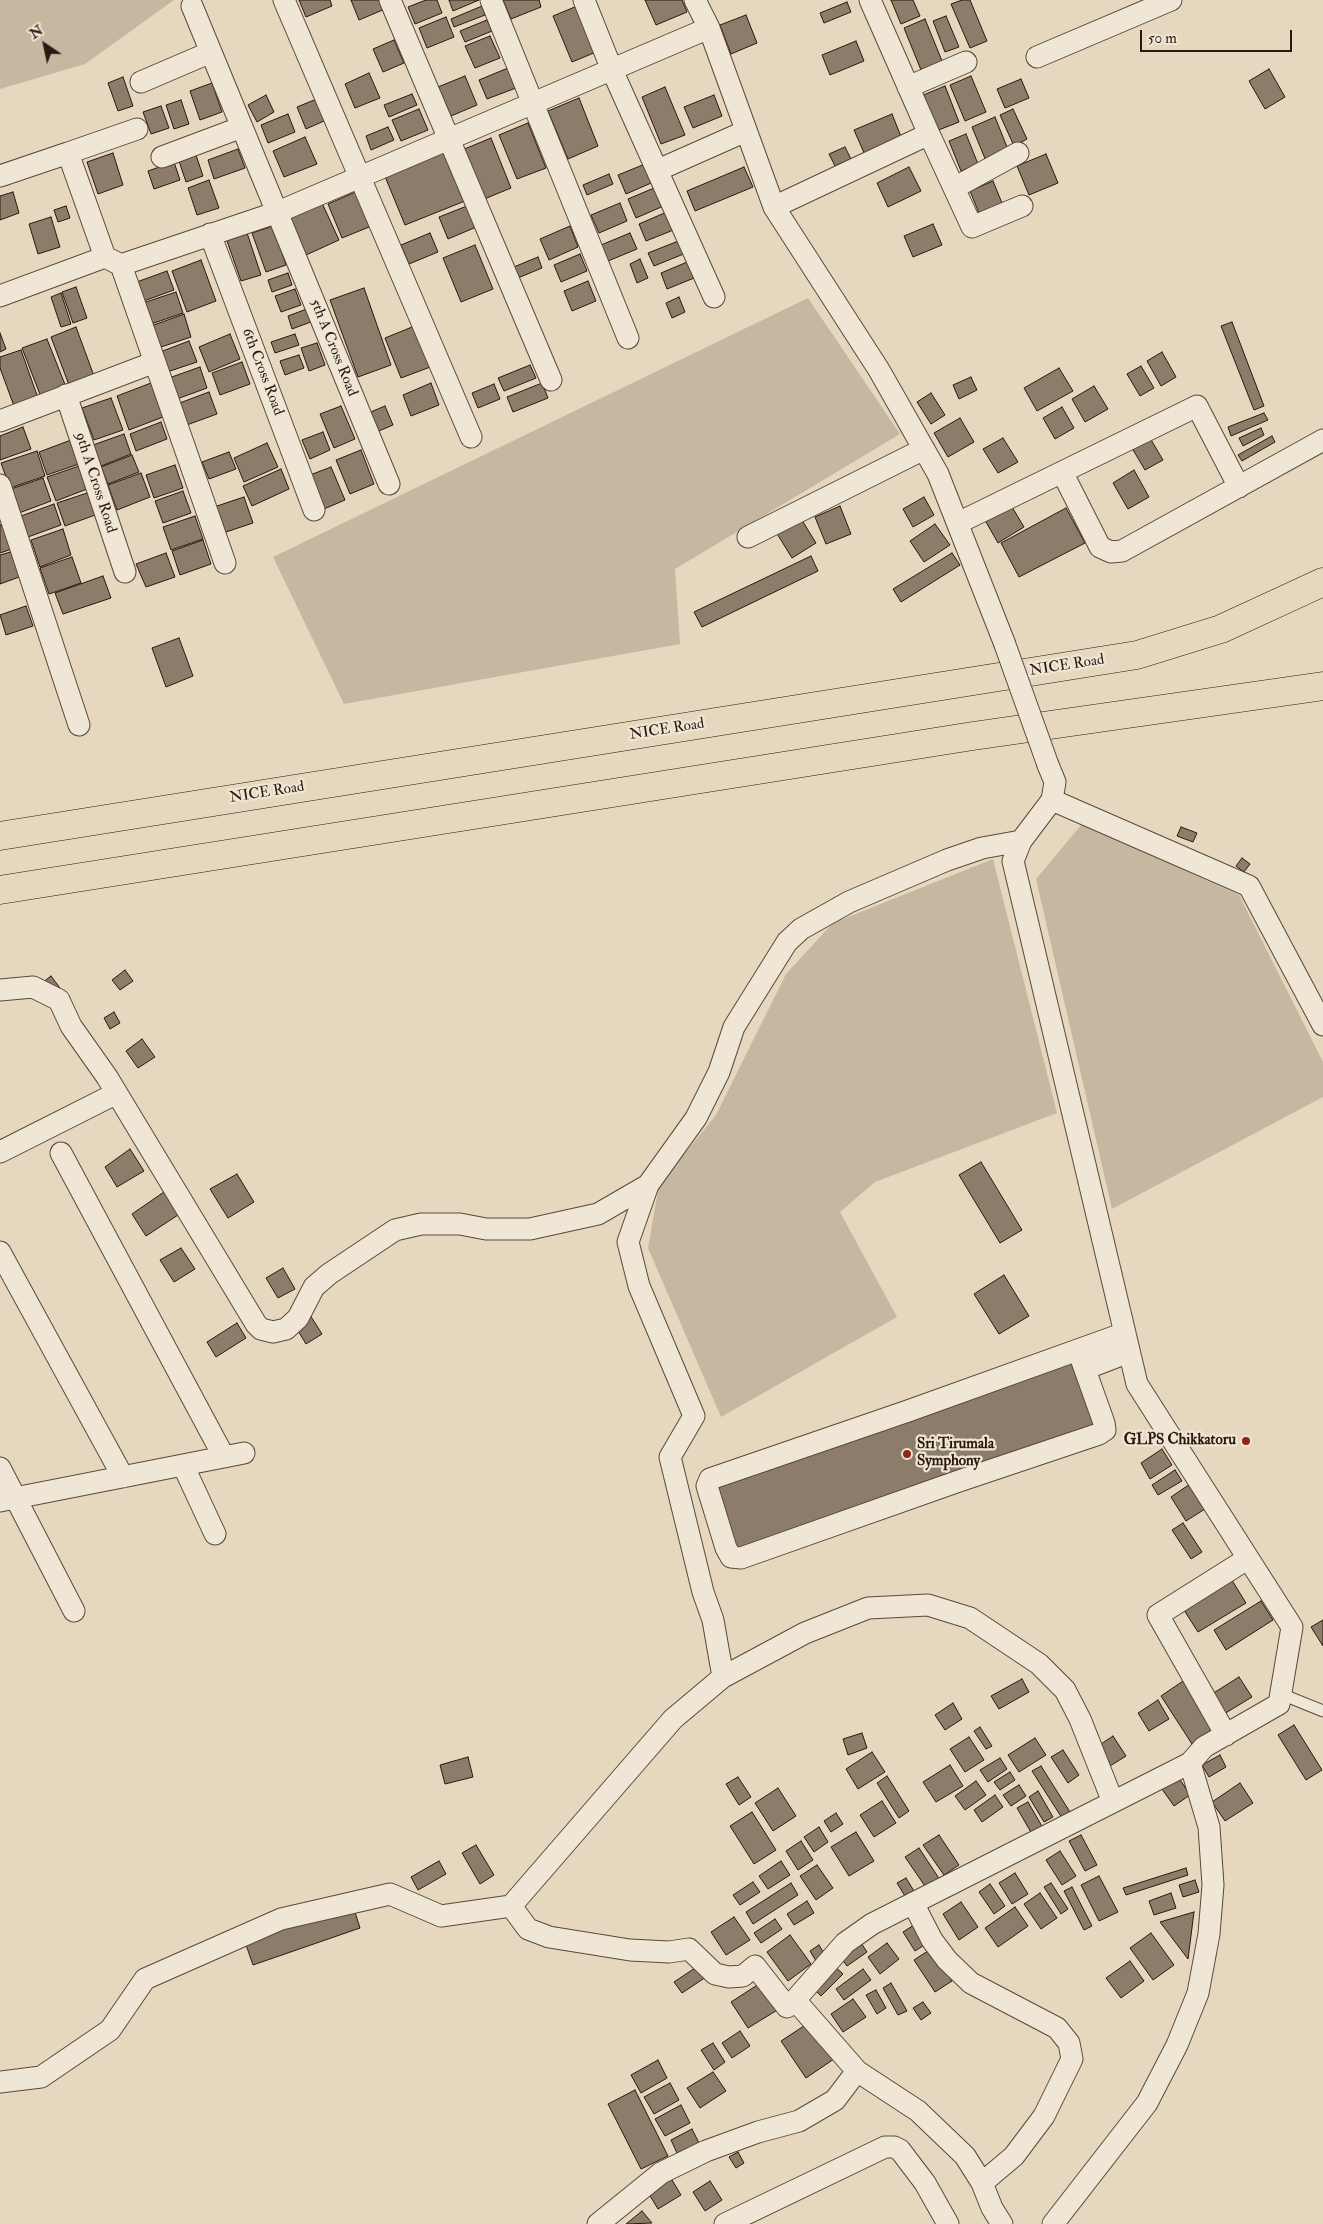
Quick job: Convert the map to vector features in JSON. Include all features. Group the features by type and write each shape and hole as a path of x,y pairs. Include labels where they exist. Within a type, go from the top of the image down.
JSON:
{"highway":[{"name":"NICE Road","path":"0,836 1137,655 1221,629 1323,582"},
{"path":"0,890 963,737 1323,686"}],"street":[{"path":"284,0 471,437"},
{"path":"390,0 551,380"},
{"path":"491,0 628,338"},
{"path":"511,1906 528,1929 549,1937 630,1950 670,1952 689,1949 715,1974 730,1977 743,1976 755,1966 787,2007 845,1943 872,1924 1190,1763 1204,1748 1279,1704 1292,1627 1136,1384 1013,861 1021,841 1052,800 1055,782 1004,642 938,474 880,370 774,207 709,28 695,0"},
{"path":"870,0 972,227 1022,206"},
{"path":"1037,57 1171,0"},
{"path":"589,2 612,70 714,297"},
{"name":"5th A Cross Road","path":"192,6 389,484"},
{"path":"0,296 278,212 709,28"},
{"path":"141,82 211,52"},
{"path":"908,87 966,62"},
{"path":"162,157 242,127"},
{"path":"0,176 137,128"},
{"path":"658,170 746,130"},
{"path":"774,207 929,134"},
{"path":"68,153 155,362 225,563"},
{"path":"954,188 1018,153"},
{"name":"6th Cross Road","path":"210,234 314,510"},
{"path":"0,420 155,362"},
{"name":"9th A Cross Road","path":"66,395 125,572"},
{"path":"958,523 1196,406 1238,487"},
{"path":"1062,472 1100,547 1110,552 1122,551 1323,440"},
{"path":"748,537 924,449"},
{"path":"0,485 79,725"},
{"path":"1052,800 1249,886 1323,1025"},
{"path":"723,1677 712,1620 703,1592 670,1457 694,1416 640,1286 628,1242 648,1186 696,1118 719,1072 734,1027 787,942 802,929 829,912 867,894 982,848 1021,841"},
{"path":"0,990 33,987 59,1000 72,1026 107,1077 115,1094 256,1324 261,1329 273,1332 286,1329 298,1318 314,1287 328,1274 395,1230 421,1224 460,1224 486,1229 530,1229 598,1214 648,1186"},
{"path":"0,1152 115,1094"},
{"path":"8,1499 234,1455 61,1153"},
{"path":"0,1252 123,1477"},
{"path":"1082,1360 1104,1423 1105,1430 1099,1434 741,1558 731,1556 726,1548 706,1486 710,1479 1082,1360 1127,1343"},
{"path":"183,1465 215,1534"},
{"path":"0,1468 8,1499 74,1611"},
{"path":"1226,1735 1158,1615 1248,1559"},
{"path":"0,2082 41,2077 110,2030 145,1979 281,1919 390,1894 441,1916 511,1906 673,1719 723,1677 805,1633 868,1608 928,1605 970,1618 1039,1664 1065,1690 1080,1719 1113,1802"},
{"path":"1053,2224 1147,2104 1177,2045 1198,1993 1209,1934 1213,1885 1209,1827 1190,1763"},
{"path":"913,1903 932,1940 947,1960 971,1983 1057,2028 1069,2043 1072,2059 1044,2116 1014,2156 982,2183"},
{"path":"795,2000 857,2071 918,2111 964,2156 982,2183 992,2208 1002,2224"},
{"path":"598,2224 661,2173 706,2151 758,2132 799,2121 835,2100 857,2071"},
{"path":"725,2224 885,2147 894,2147 900,2150 925,2183 948,2224"}],"lane":[{"path":"1281,1694 1323,1711"}],"shaded area":[{"path":"0,0 174,0 85,64 0,89"},
{"path":"808,298 900,434 675,569 680,644 344,704 273,557"},
{"path":"1082,824 1239,895 1323,1062 1323,1097 1112,1209 1036,879"},
{"path":"993,859 1057,1113 875,1182 840,1212 897,1317 721,1417 648,1248 659,1185 716,1115 786,974 833,923"}],"building":[{"path":"299,0 330,0 332,6 306,17"},
{"path":"351,0 382,0 385,9 359,20"},
{"path":"426,0 437,0 442,13 415,24 408,7"},
{"path":"449,0 479,0 453,11"},
{"path":"503,0 539,0 541,7 511,19"},
{"path":"645,0 682,0 687,12 656,25"},
{"path":"891,0 913,0 920,16 901,24"},
{"path":"962,0 970,0 987,41 970,48 951,4"},
{"path":"847,2 851,12 824,23 820,13"},
{"path":"582,4 601,50 572,62 553,16"},
{"path":"482,6 485,15 454,27 451,19"},
{"path":"746,15 757,43 731,54 720,25"},
{"path":"946,16 959,47 945,52 933,21"},
{"path":"446,17 454,37 427,48 419,28"},
{"path":"925,19 942,61 921,70 904,28"},
{"path":"487,20 492,31 465,42 460,31"},
{"path":"490,36 500,58 475,68 465,46"},
{"path":"394,40 404,63 383,72 373,49"},
{"path":"856,41 864,61 830,75 822,55"},
{"path":"508,68 516,88 487,99 479,80"},
{"path":"1269,69 1285,97 1265,109 1249,81"},
{"path":"369,73 380,98 355,108 345,84"},
{"path":"465,76 477,105 451,116 438,87"},
{"path":"971,76 986,112 965,121 950,85"},
{"path":"123,77 133,106 118,111 108,83"},
{"path":"1021,79 1029,98 1005,108 997,89"},
{"path":"212,83 222,112 200,120 190,91"},
{"path":"945,86 959,122 936,131 921,96"},
{"path":"665,87 685,135 661,144 642,97"},
{"path":"412,94 417,105 389,117 384,105"},
{"path":"266,95 274,112 257,122 248,105"},
{"path":"714,95 722,116 693,128 684,107"},
{"path":"324,96 333,117 306,129 297,107"},
{"path":"579,98 598,146 568,159 548,111"},
{"path":"181,100 189,124 174,129 166,105"},
{"path":"161,106 169,128 151,134 143,112"},
{"path":"419,109 428,130 401,141 392,120"},
{"path":"1013,109 1027,139 1014,146 1000,115"},
{"path":"288,114 295,132 268,143 261,125"},
{"path":"892,114 902,139 865,155 854,130"},
{"path":"995,117 1009,152 986,161 972,127"},
{"path":"528,123 546,168 517,179 499,135"},
{"path":"388,127 394,140 371,150 366,136"},
{"path":"966,134 978,164 961,171 949,141"},
{"path":"305,137 317,164 284,177 273,151"},
{"path":"491,138 511,188 482,200 462,150"},
{"path":"449,147 470,199 405,225 384,174"},
{"path":"845,147 851,159 835,166 829,154"},
{"path":"238,149 245,168 214,179 208,160"},
{"path":"195,152 203,176 186,182 178,158"},
{"path":"113,153 123,185 98,194 87,162"},
{"path":"1046,154 1058,183 1029,195 1017,166"},
{"path":"174,162 180,180 154,189 148,171"},
{"path":"650,162 658,180 626,194 618,175"},
{"path":"744,167 753,187 695,211 687,191"},
{"path":"909,167 921,191 888,207 877,183"},
{"path":"609,174 613,184 587,195 583,185"},
{"path":"209,180 219,208 197,215 188,188"},
{"path":"993,181 1004,208 981,218 970,191"},
{"path":"661,185 668,204 636,218 628,199"},
{"path":"360,190 374,225 342,238 328,204"},
{"path":"13,192 19,213 0,220 0,196"},
{"path":"322,203 339,240 306,255 290,218"},
{"path":"620,203 627,221 599,233 591,215"},
{"path":"472,204 481,225 448,239 439,217"},
{"path":"66,206 70,218 58,222 54,210"},
{"path":"669,211 676,229 646,241 639,224"},
{"path":"51,217 60,247 38,254 29,224"},
{"path":"933,224 942,245 913,257 904,236"},
{"path":"273,226 286,265 266,272 252,233"},
{"path":"570,226 578,247 549,260 540,239"},
{"path":"247,233 261,275 241,281 227,241"},
{"path":"430,233 438,252 409,264 401,245"},
{"path":"630,233 637,249 608,261 601,245"},
{"path":"686,238 691,251 654,266 648,253"},
{"path":"475,245 493,289 461,302 443,258"},
{"path":"580,254 587,271 561,282 554,265"},
{"path":"538,257 542,268 513,280 509,269"},
{"path":"640,259 648,278 637,283 630,264"},
{"path":"201,260 216,301 187,312 172,271"},
{"path":"692,260 699,276 667,289 661,273"},
{"path":"167,271 174,290 141,302 134,283"},
{"path":"288,273 292,285 272,292 268,280"},
{"path":"588,281 596,301 572,311 564,291"},
{"path":"76,287 87,318 73,323 62,292"},
{"path":"364,288 391,365 358,377 330,300"},
{"path":"295,289 301,305 281,312 275,296"},
{"path":"176,292 183,313 151,324 143,303"},
{"path":"61,293 71,324 61,327 51,297"},
{"path":"679,297 685,312 672,318 666,303"},
{"path":"312,307 316,320 292,329 288,316"},
{"path":"184,314 191,337 158,348 151,326"},
{"path":"1232,322 1264,406 1254,410 1221,326"},
{"path":"417,325 433,366 401,378 385,338"},
{"path":"76,327 94,376 69,385 51,337"},
{"path":"0,333 6,349 0,352"},
{"path":"230,334 240,359 209,372 199,347"},
{"path":"295,334 299,345 275,353 271,342"},
{"path":"47,339 66,387 41,397 22,348"},
{"path":"189,341 197,362 167,372 160,352"},
{"path":"317,343 325,365 309,371 301,348"},
{"path":"21,350 38,398 14,406 0,368 0,357"},
{"path":"1162,352 1176,377 1161,386 1147,361"},
{"path":"299,355 304,368 285,375 280,361"},
{"path":"242,362 250,384 220,395 212,373"},
{"path":"530,365 536,378 504,391 498,378"},
{"path":"1141,366 1154,388 1140,396 1127,374"},
{"path":"200,367 207,388 177,399 169,378"},
{"path":"1059,368 1073,391 1037,411 1024,388"},
{"path":"971,377 977,390 959,399 953,385"},
{"path":"151,383 163,417 129,430 117,396"},
{"path":"431,383 439,405 411,416 403,395"},
{"path":"542,383 548,398 513,412 507,397"},
{"path":"494,384 500,399 478,408 472,393"},
{"path":"1094,386 1108,409 1085,422 1072,399"},
{"path":"209,392 217,414 184,426 177,404"},
{"path":"931,393 945,415 931,424 917,402"},
{"path":"111,398 123,430 94,440 82,408"},
{"path":"341,406 355,439 334,448 320,414"},
{"path":"385,406 393,425 374,433 366,414"},
{"path":"1062,407 1074,428 1055,439 1043,418"},
{"path":"1264,413 1268,420 1231,436 1228,427"},
{"path":"960,418 974,442 948,457 934,433"},
{"path":"161,422 167,439 136,451 130,434"},
{"path":"23,427 31,449 0,460 0,436"},
{"path":"1261,428 1264,435 1243,446 1239,438"},
{"path":"323,432 330,450 310,459 302,440"},
{"path":"1147,433 1163,460 1145,470 1129,443"},
{"path":"124,434 131,454 101,466 93,445"},
{"path":"1272,436 1275,442 1242,461 1238,455"},
{"path":"1003,438 1018,462 998,473 983,449"},
{"path":"71,440 79,464 47,475 39,452"},
{"path":"267,443 278,467 244,482 234,458"},
{"path":"361,450 374,484 350,494 336,460"},
{"path":"37,451 45,476 10,488 1,463"},
{"path":"229,452 236,469 209,479 202,462"},
{"path":"132,455 139,472 108,484 101,467"},
{"path":"175,465 183,488 154,498 146,475"},
{"path":"79,466 87,489 56,501 47,477"},
{"path":"331,467 345,500 324,509 310,475"},
{"path":"281,469 289,489 252,506 243,486"},
{"path":"1134,470 1149,497 1128,509 1113,483"},
{"path":"141,473 150,497 117,510 108,485"},
{"path":"43,478 51,501 19,513 11,489"},
{"path":"183,491 191,513 163,523 155,501"},
{"path":"90,492 98,514 65,526 57,503"},
{"path":"244,497 253,523 220,534 211,508"},
{"path":"924,497 934,515 913,527 903,509"},
{"path":"1009,502 1024,527 998,543 982,515"},
{"path":"54,504 61,525 28,537 21,516"},
{"path":"840,506 851,534 826,544 815,517"},
{"path":"1066,508 1085,543 1019,577 1001,543"},
{"path":"195,516 203,539 171,550 163,527"},
{"path":"800,517 816,543 792,558 776,532"},
{"path":"4,524 12,549 0,553 0,525"},
{"path":"935,524 950,545 924,562 910,541"},
{"path":"63,529 71,555 40,567 31,540"},
{"path":"203,540 211,564 180,575 172,551"},
{"path":"14,551 22,576 0,584 0,555"},
{"path":"166,553 175,577 146,587 136,564"},
{"path":"952,553 960,565 901,602 893,589"},
{"path":"811,556 818,571 702,627 694,612"},
{"path":"72,557 81,583 49,594 40,568"},
{"path":"103,576 111,598 63,614 55,593"},
{"path":"26,606 33,626 6,635 0,615"},
{"path":"179,638 193,676 166,687 152,648"},
{"path":"1181,827 1197,833 1193,842 1177,836"},
{"path":"1242,858 1250,864 1244,872 1236,866"},
{"path":"125,970 133,981 120,990 112,980"},
{"path":"51,976 60,988 51,995 42,983"},
{"path":"114,1012 120,1023 110,1029 104,1018"},
{"path":"142,1039 155,1057 138,1068 126,1051"},
{"path":"130,1149 144,1171 117,1187 105,1167"},
{"path":"981,1162 1022,1230 1000,1243 959,1175"},
{"path":"237,1174 254,1202 228,1218 210,1189"},
{"path":"164,1192 178,1215 146,1236 132,1214"},
{"path":"181,1248 195,1269 174,1282 160,1260"},
{"path":"283,1268 295,1289 278,1298 266,1278"},
{"path":"1004,1275 1029,1316 999,1334 974,1294"},
{"path":"310,1315 322,1334 306,1344 294,1324"},
{"path":"237,1323 246,1338 216,1357 207,1342"},
{"name":"Sri Tirumala Symphony","path":"1075,1357 1099,1424 737,1550 715,1483"},
{"path":"1162,1449 1172,1465 1150,1479 1141,1463"},
{"path":"1175,1470 1182,1481 1158,1495 1152,1485"},
{"path":"1190,1484 1205,1509 1186,1521 1171,1497"},
{"path":"1183,1523 1202,1552 1191,1559 1172,1530"},
{"path":"1230,1577 1246,1603 1198,1632 1182,1607"},
{"path":"1261,1601 1273,1620 1226,1650 1214,1630"},
{"path":"1323,1620 1323,1646 1311,1627"},
{"path":"1239,1677 1252,1697 1224,1714 1212,1694"},
{"path":"1022,1679 1029,1692 999,1709 991,1696"},
{"path":"1186,1679 1217,1728 1192,1744 1161,1696"},
{"path":"1158,1700 1169,1719 1149,1731 1138,1713"},
{"path":"953,1703 962,1719 945,1730 935,1715"},
{"path":"1294,1725 1322,1770 1306,1780 1278,1735"},
{"path":"980,1727 992,1746 986,1749 974,1731"},
{"path":"862,1733 867,1748 848,1755 843,1739"},
{"path":"1113,1736 1126,1756 1110,1766 1098,1746"},
{"path":"969,1737 984,1760 965,1772 950,1749"},
{"path":"1035,1738 1046,1755 1019,1772 1008,1755"},
{"path":"1063,1750 1079,1775 1068,1783 1051,1757"},
{"path":"872,1752 885,1772 858,1789 846,1769"},
{"path":"1220,1755 1226,1767 1209,1777 1202,1765"},
{"path":"468,1757 473,1777 445,1784 440,1765"},
{"path":"1000,1758 1007,1769 988,1782 980,1770"},
{"path":"950,1765 963,1786 936,1802 923,1782"},
{"path":"1041,1766 1070,1812 1062,1818 1032,1771"},
{"path":"1010,1772 1015,1780 1000,1790 994,1782"},
{"path":"887,1776 909,1811 899,1818 877,1783"},
{"path":"738,1777 751,1797 739,1805 726,1784"},
{"path":"1179,1778 1190,1795 1174,1806 1162,1789"},
{"path":"976,1781 986,1795 965,1810 955,1796"},
{"path":"1240,1783 1253,1803 1225,1821 1212,1802"},
{"path":"1019,1785 1026,1796 1011,1806 1003,1795"},
{"path":"778,1788 796,1816 773,1831 755,1803"},
{"path":"1038,1791 1053,1817 1044,1822 1029,1797"},
{"path":"995,1795 1003,1807 982,1822 974,1810"},
{"path":"882,1801 896,1823 874,1837 860,1815"},
{"path":"1028,1802 1043,1828 1032,1834 1017,1808"},
{"path":"752,1812 776,1850 754,1864 730,1826"},
{"path":"836,1813 843,1824 831,1832 824,1821"},
{"path":"819,1827 828,1842 814,1852 804,1837"},
{"path":"856,1832 874,1861 849,1876 831,1847"},
{"path":"939,1835 959,1865 944,1875 923,1845"},
{"path":"1081,1835 1097,1865 1085,1871 1069,1841"},
{"path":"801,1841 813,1860 798,1870 786,1851"},
{"path":"476,1845 494,1875 480,1884 462,1853"},
{"path":"919,1848 942,1883 929,1892 905,1857"},
{"path":"1060,1851 1076,1876 1062,1885 1046,1860"},
{"path":"439,1861 446,1874 418,1890 411,1877"},
{"path":"781,1861 790,1875 768,1889 759,1876"},
{"path":"817,1865 833,1888 816,1900 800,1876"},
{"path":"1186,1868 1188,1875 1126,1895 1123,1888"},
{"path":"1015,1873 1028,1894 1012,1904 999,1883"},
{"path":"1099,1876 1118,1912 1099,1921 1081,1885"},
{"path":"906,1878 917,1896 908,1901 897,1883"},
{"path":"1195,1880 1199,1892 1183,1897 1179,1885"},
{"path":"753,1882 760,1892 740,1905 733,1895"},
{"path":"791,1883 798,1895 753,1924 746,1912"},
{"path":"1051,1883 1068,1909 1061,1914 1044,1887"},
{"path":"990,1884 1005,1906 994,1914 979,1892"},
{"path":"1072,1887 1092,1926 1084,1930 1064,1891"},
{"path":"1040,1893 1057,1918 1041,1929 1024,1904"},
{"path":"1171,1893 1176,1908 1154,1915 1149,1901"},
{"path":"807,1901 814,1913 794,1925 787,1914"},
{"path":"961,1902 978,1927 959,1940 943,1914"},
{"path":"352,1903 360,1928 253,1965 244,1939"},
{"path":"1015,1907 1028,1926 998,1947 985,1928"},
{"path":"1194,1912 1188,1959 1160,1922"},
{"path":"734,1917 750,1940 726,1955 711,1932"},
{"path":"775,1919 782,1929 761,1943 754,1933"},
{"path":"917,1923 929,1942 915,1951 903,1932"},
{"path":"1151,1933 1174,1965 1153,1980 1130,1948"},
{"path":"790,1935 811,1964 788,1981 767,1952"},
{"path":"859,1940 867,1952 847,1966 839,1955"},
{"path":"887,1943 899,1959 880,1974 868,1957"},
{"path":"819,1945 825,1955 816,1961 810,1951"},
{"path":"931,1949 952,1981 935,1992 914,1960"},
{"path":"1130,1961 1144,1981 1121,1998 1106,1978"},
{"path":"830,1962 843,1974 821,1996 809,1984"},
{"path":"698,1966 706,1977 682,1993 674,1982"},
{"path":"863,1969 871,1980 844,2000 836,1989"},
{"path":"762,1982 779,2009 748,2028 731,2002"},
{"path":"891,1983 907,2011 898,2015 883,1988"},
{"path":"876,1990 886,2008 877,2014 866,1995"},
{"path":"853,1999 866,2017 843,2032 831,2014"},
{"path":"923,2002 931,2013 921,2020 913,2008"},
{"path":"810,2022 834,2059 806,2078 781,2041"},
{"path":"740,2031 750,2046 732,2058 722,2043"},
{"path":"713,2043 725,2062 714,2070 701,2050"},
{"path":"658,2060 667,2078 641,2093 631,2075"},
{"path":"713,2072 726,2091 700,2108 687,2088"},
{"path":"670,2083 679,2100 654,2114 644,2097"},
{"path":"635,2090 668,2156 641,2169 608,2104"},
{"path":"681,2105 690,2123 665,2136 655,2119"},
{"path":"692,2129 699,2143 677,2153 671,2140"},
{"path":"738,2152 744,2163 736,2168 729,2157"},
{"path":"669,2175 681,2195 658,2209 646,2189"},
{"path":"710,2181 722,2200 705,2211 693,2192"},
{"path":"642,2211 652,2223 626,2224"}],"place":[{"name":"GLPS Chikkatoru","path":"1246,1441"},
{"name":"Sri Tirumala Symphony","path":"907,1454"}]}
